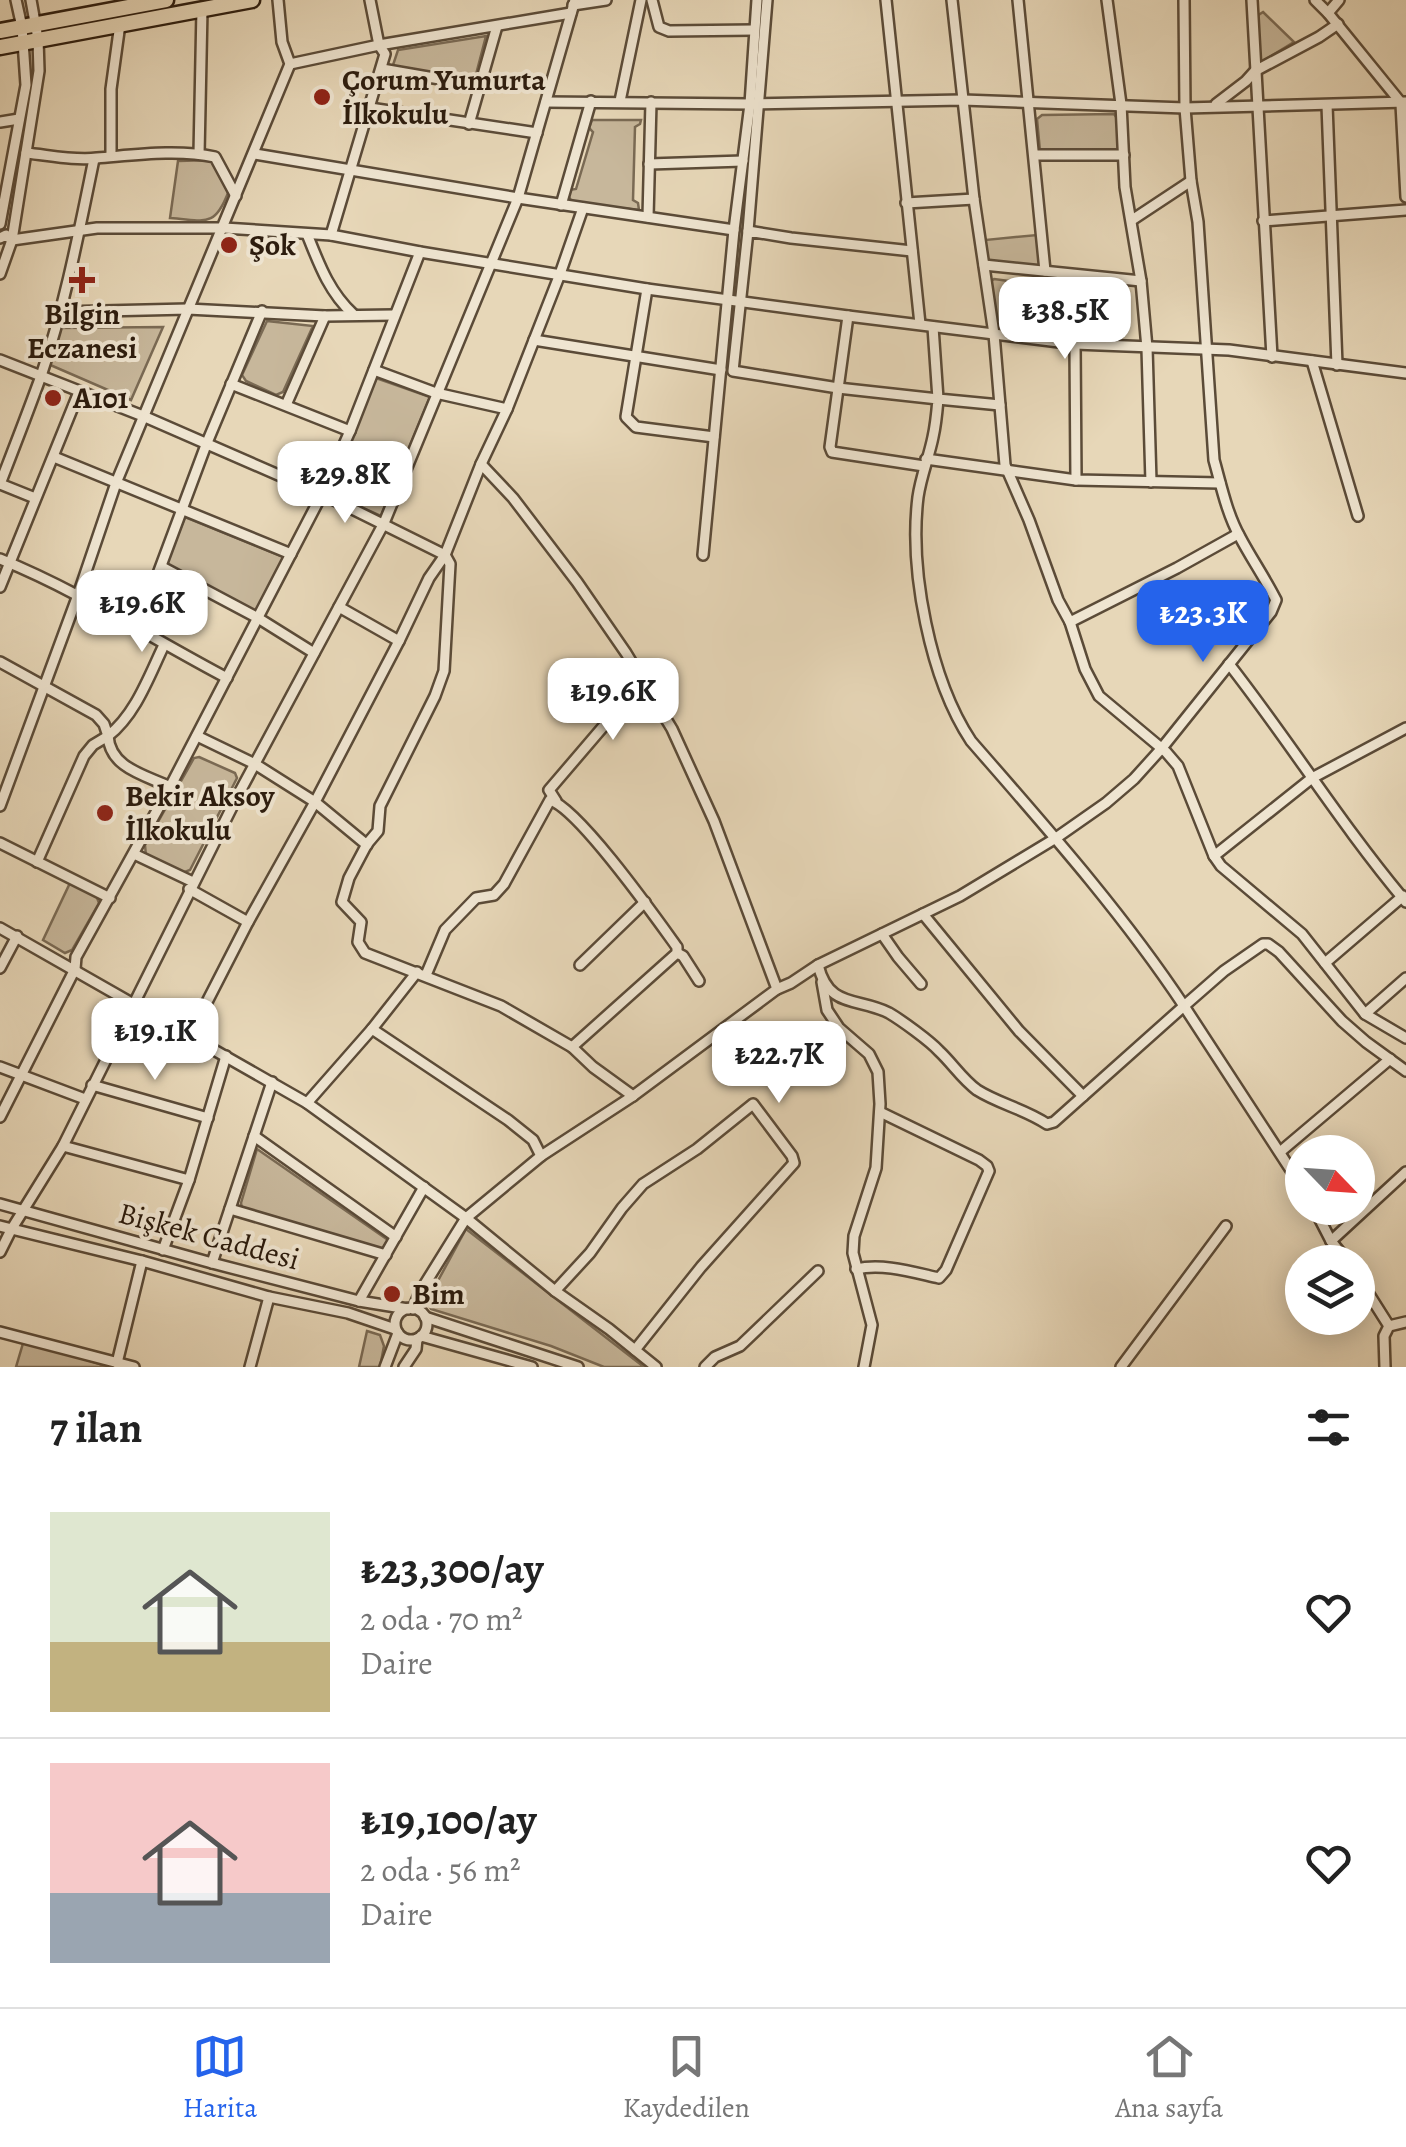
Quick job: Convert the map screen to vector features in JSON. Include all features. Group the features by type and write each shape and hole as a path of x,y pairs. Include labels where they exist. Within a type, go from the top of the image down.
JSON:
{"highway":[{"path":"0,47 30,33 166,0"},
{"path":"0,31 30,33 120,24 252,0"}],"street":[{"path":"0,274 39,70 16,0"},
{"path":"0,224 26,85 31,0"},
{"path":"1,800 45,688 116,483 290,64 282,42 278,0"},
{"path":"331,235 385,54 379,45 370,0"},
{"path":"290,64 497,26 606,0"},
{"path":"620,101 640,0"},
{"path":"652,0 659,27 669,31 754,30"},
{"path":"757,0 748,231 733,371 838,388 1000,404"},
{"path":"703,555 734,230 767,0"},
{"path":"886,0 920,324"},
{"path":"952,0 974,199 994,334 1006,471 1070,622 1085,669 1098,696 1162,748 1178,766 1214,856 1230,876 1302,934 1365,1014 1406,1038"},
{"path":"1018,0 1045,271"},
{"path":"1108,0 1121,104 1125,187 1141,280 1151,482"},
{"path":"385,1367 396,1318 410,1309 466,1218 541,1156 634,1096 777,990 818,965 960,896 1106,803 1162,748 1271,612 1276,600 1238,534 1214,460 1198,222 1185,108 1184,0"},
{"path":"1252,0 1272,357"},
{"path":"1314,0 1404,104 1406,198"},
{"path":"1328,13 1339,0"},
{"path":"0,1252 63,1146 191,886 384,523 518,198 573,6"},
{"path":"199,154 202,9"},
{"path":"112,156 111,89 120,24"},
{"path":"1212,106 1254,71 1338,24"},
{"path":"469,124 497,26"},
{"path":"382,69 480,86"},
{"path":"546,102 963,100 1185,108 1404,104"},
{"path":"561,205 591,102"},
{"path":"648,217 651,102"},
{"path":"1327,105 1338,364"},
{"path":"370,108 537,133"},
{"path":"0,122 19,119"},
{"path":"26,153 94,159 199,154 215,157 236,196"},
{"path":"254,154 734,230"},
{"path":"1034,156 1124,155"},
{"path":"35,498 0,484 60,312 94,159"},
{"path":"649,164 743,161"},
{"path":"1132,220 1191,181"},
{"path":"906,203 974,199"},
{"path":"190,1035 445,554 507,409 583,208"},
{"path":"1263,221 1406,210"},
{"path":"7,245 96,228 224,228 331,235 647,288 848,316 1076,344 1229,350 1406,372"},
{"path":"748,231 912,252"},
{"path":"307,234 322,272 340,302 353,314"},
{"path":"0,238 6,235 7,245"},
{"path":"1,1115 76,969 76,957 170,787 322,494 420,252"},
{"path":"984,265 1141,280"},
{"path":"647,288 626,417 636,427 714,437"},
{"path":"60,312 188,309 325,316 394,314"},
{"path":"138,630 206,445 262,311"},
{"path":"286,405 325,316"},
{"path":"848,316 832,452 1076,480 1220,483"},
{"path":"932,326 938,399 918,499 919,578 925,625 958,721 1056,838 1164,977 1285,1160"},
{"path":"534,340 721,370"},
{"path":"1076,344 1076,480"},
{"path":"0,360 143,416 322,494 445,554 450,564 444,671 380,806 378,832 349,878 342,902 361,922 358,942 365,953 502,1006 572,1048 634,1096"},
{"path":"1312,361 1358,516"},
{"path":"374,370 436,393 507,409"},
{"path":"230,384 350,431"},
{"path":"0,587 5,561 79,392"},
{"path":"54,456 291,554"},
{"path":"481,464 542,534 626,653 672,729 714,821 777,990"},
{"path":"1070,622 1238,534"},
{"path":"5,561 78,595 226,678"},
{"path":"162,568 258,618 314,653"},
{"path":"339,607 399,641"},
{"path":"37,862 84,756 93,744 120,725 135,704 164,645"},
{"path":"0,662 96,716 104,724 110,752 118,762 170,787"},
{"path":"1229,664 1377,868 1405,898 1325,963"},
{"path":"645,684 548,790 645,902 699,981"},
{"path":"1214,856 1312,778 1406,728"},
{"path":"196,736 255,764 315,802 367,845"},
{"path":"307,1103 421,974 446,930 476,898 494,895 504,884 550,800 556,801"},
{"path":"0,843 110,898"},
{"path":"134,854 248,922"},
{"path":"580,965 645,902"},
{"path":"923,914 996,1004 1083,1096"},
{"path":"0,928 307,1103 466,1218 656,1367"},
{"path":"882,934 921,984"},
{"path":"0,968 16,936"},
{"path":"822,982 844,1000 890,1014 939,1050 974,1088 1047,1124 1054,1122 1224,972 1263,944 1280,952 1342,1021 1406,1071"},
{"path":"572,1048 678,953"},
{"path":"818,965 827,1010 838,1028 869,1054 878,1072 876,1168 854,1236 853,1253 872,1325 864,1367"},
{"path":"1365,1014 1406,978"},
{"path":"372,1029 508,1120 533,1140 541,1156"},
{"path":"164,1250 226,1056"},
{"path":"1280,1152 1390,1059"},
{"path":"0,1067 85,1100"},
{"path":"212,1263 272,1082"},
{"path":"92,1085 208,1118"},
{"path":"555,1291 590,1253 642,1184 697,1149 752,1104 794,1162 634,1350"},
{"path":"856,1270 886,1268 938,1278 946,1270 989,1171 979,1160 880,1112"},
{"path":"254,1136 396,1237"},
{"path":"63,1146 189,1180"},
{"path":"1332,1240 1406,1172"},
{"path":"359,1300 424,1188"},
{"name":"Bişkek Caddesi","path":"0,1204 212,1263 410,1309"},
{"path":"230,1209 386,1255"},
{"path":"1324,1225 1336,1245"},
{"name":"Bişkek Caddesi","path":"0,1226 348,1314 396,1331"},
{"path":"1121,1367 1226,1226"},
{"path":"117,1363 142,1261"},
{"path":"705,1367 740,1346 818,1271"},
{"path":"250,1367 269,1297"},
{"path":"1375,1305 1388,1326"},
{"path":"410,1309 578,1367"},
{"path":"404,1367 426,1327 425,1317"},
{"path":"1388,1326 1406,1322"},
{"path":"1385,1367 1384,1336 1388,1326"},
{"path":"396,1331 406,1340 419,1338 532,1367"},
{"path":"0,1332 134,1367"}],"shaded area":[{"path":"1263,12 1294,42 1260,63 1257,16"},
{"path":"486,36 474,82 392,68 398,50"},
{"path":"1114,114 1119,121 1121,155 1040,151 1037,119 1042,115"},
{"path":"592,120 641,120 635,127 633,200 639,210 573,203 568,196 569,190 576,189 593,132 589,128"},
{"path":"214,160 228,193 218,212 206,220 170,218 178,161"},
{"path":"1037,235 1040,265 1036,269 988,261 985,240"},
{"path":"994,279 1023,283 1028,334 997,327 990,282"},
{"path":"267,321 313,326 283,392 276,395 246,381 242,375"},
{"path":"163,327 131,400 48,364 60,328"},
{"path":"376,378 430,397 381,516 330,493"},
{"path":"185,517 286,558 256,612 166,565"},
{"path":"194,758 235,773 237,778 190,870 182,873 146,856 145,845"},
{"path":"70,883 96,895 99,903 72,950 65,953 43,940"},
{"path":"257,1149 388,1240 381,1251 242,1209"},
{"path":"466,1229 644,1367 604,1367 551,1346 431,1309 427,1301"},
{"path":"367,1331 380,1335 384,1346 380,1367 359,1367"},
{"path":"24,1340 109,1367 16,1367"}],"place":[{"name":"Çorum Yumurta İlkokulu","path":"322,97"},
{"name":"Şok","path":"229,245"},
{"name":"Bilgin Eczanesi","path":"82,280"},
{"name":"A101","path":"53,398"},
{"name":"Bekir Aksoy İlkokulu","path":"105,813"},
{"name":"Bim","path":"392,1294"}]}
